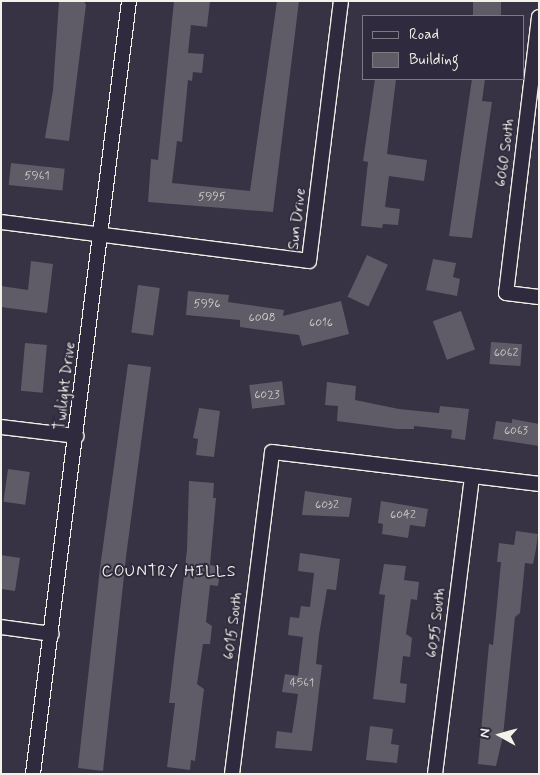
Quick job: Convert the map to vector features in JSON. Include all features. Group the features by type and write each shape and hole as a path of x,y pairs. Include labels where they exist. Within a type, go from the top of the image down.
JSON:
{"street":[{"name":"Twilight Drive","path":"33,774 52,634 129,1"},
{"name":"Sun Drive","path":"100,235 309,261 341,1"},
{"name":"6060 South","path":"539,17 506,293 539,297"},
{"path":"1,222 100,235"},
{"path":"1,427 76,436"},
{"name":"6015 South","path":"232,774 272,452 472,476"},
{"path":"472,476 539,484"},
{"name":"6055 South","path":"435,774 472,476"},
{"path":"1,627 52,634"}],"building":[{"path":"59,1 84,1 86,5 69,141 45,138 53,90"},
{"path":"174,1 210,1 207,27 191,25 188,53 204,54 202,73 193,72 192,81 188,80 182,142 177,141 172,183 250,191 277,1 299,1 273,212 148,202 151,159 158,160"},
{"path":"473,1 501,1 501,15 473,15"},
{"path":"375,80 396,80 387,154 427,160 424,181 389,176 385,207 400,209 398,225 383,224 382,228 361,226 368,162 363,161"},
{"path":"472,80 485,80 482,101 492,102 472,238 449,236"},
{"path":"11,163 65,169 62,191 9,185"},
{"path":"367,255 388,265 368,306 348,297"},
{"path":"433,259 456,263 453,277 460,279 457,296 426,290"},
{"path":"31,261 53,264 47,313 1,307 1,286 28,290"},
{"path":"138,285 160,288 153,336 131,333"},
{"path":"188,291 229,295 228,302 284,310 283,316 341,301 349,334 302,346 299,335 240,327 240,320 186,315"},
{"path":"461,311 475,350 447,360 433,321"},
{"path":"491,342 522,344 520,366 489,364"},
{"path":"25,343 47,345 43,393 21,391"},
{"path":"128,364 151,367 126,557 103,771 78,768 100,568"},
{"path":"282,381 285,405 252,409 249,385"},
{"path":"327,382 356,386 355,400 399,409 439,413 440,406 469,409 465,440 451,438 452,430 414,426 414,429 397,429 337,421 338,406 325,405"},
{"path":"199,408 220,411 214,457 196,455 198,439 193,438"},
{"path":"512,419 539,424 539,446 493,439 496,421 512,423"},
{"path":"8,469 30,472 25,505 3,502"},
{"path":"189,481 214,483 213,498 216,498 210,565 221,567 218,586 210,585 206,622 212,626 210,644 203,644 197,684 204,689 195,761 191,760 190,770 167,767 175,703 169,703 187,550"},
{"path":"305,491 352,498 349,517 302,515"},
{"path":"381,501 428,509 425,527 410,525 408,538 382,534 383,524 378,523"},
{"path":"516,531 538,534 536,549 533,564 525,563 520,613 515,617 503,736 496,766 478,764 489,644 493,645 496,615 501,562 497,562 499,543 514,545"},
{"path":"300,553 340,559 336,590 327,589 319,635 316,664 322,665 312,751 275,748 277,731 292,733 298,694 282,692 285,674 298,676 303,637 288,635 290,617 299,618 301,606 310,607 314,573 298,571"},
{"path":"1,555 20,558 15,591 1,589"},
{"path":"384,564 406,566 404,580 419,582 417,600 411,599 406,634 412,638 410,657 403,656 400,683 407,684 405,703 373,699 385,595 379,594"},
{"path":"370,726 393,729 391,744 399,745 397,763 366,760"}],"district":[{"name":"COUNTRY HILLS","path":"169,572"}]}
